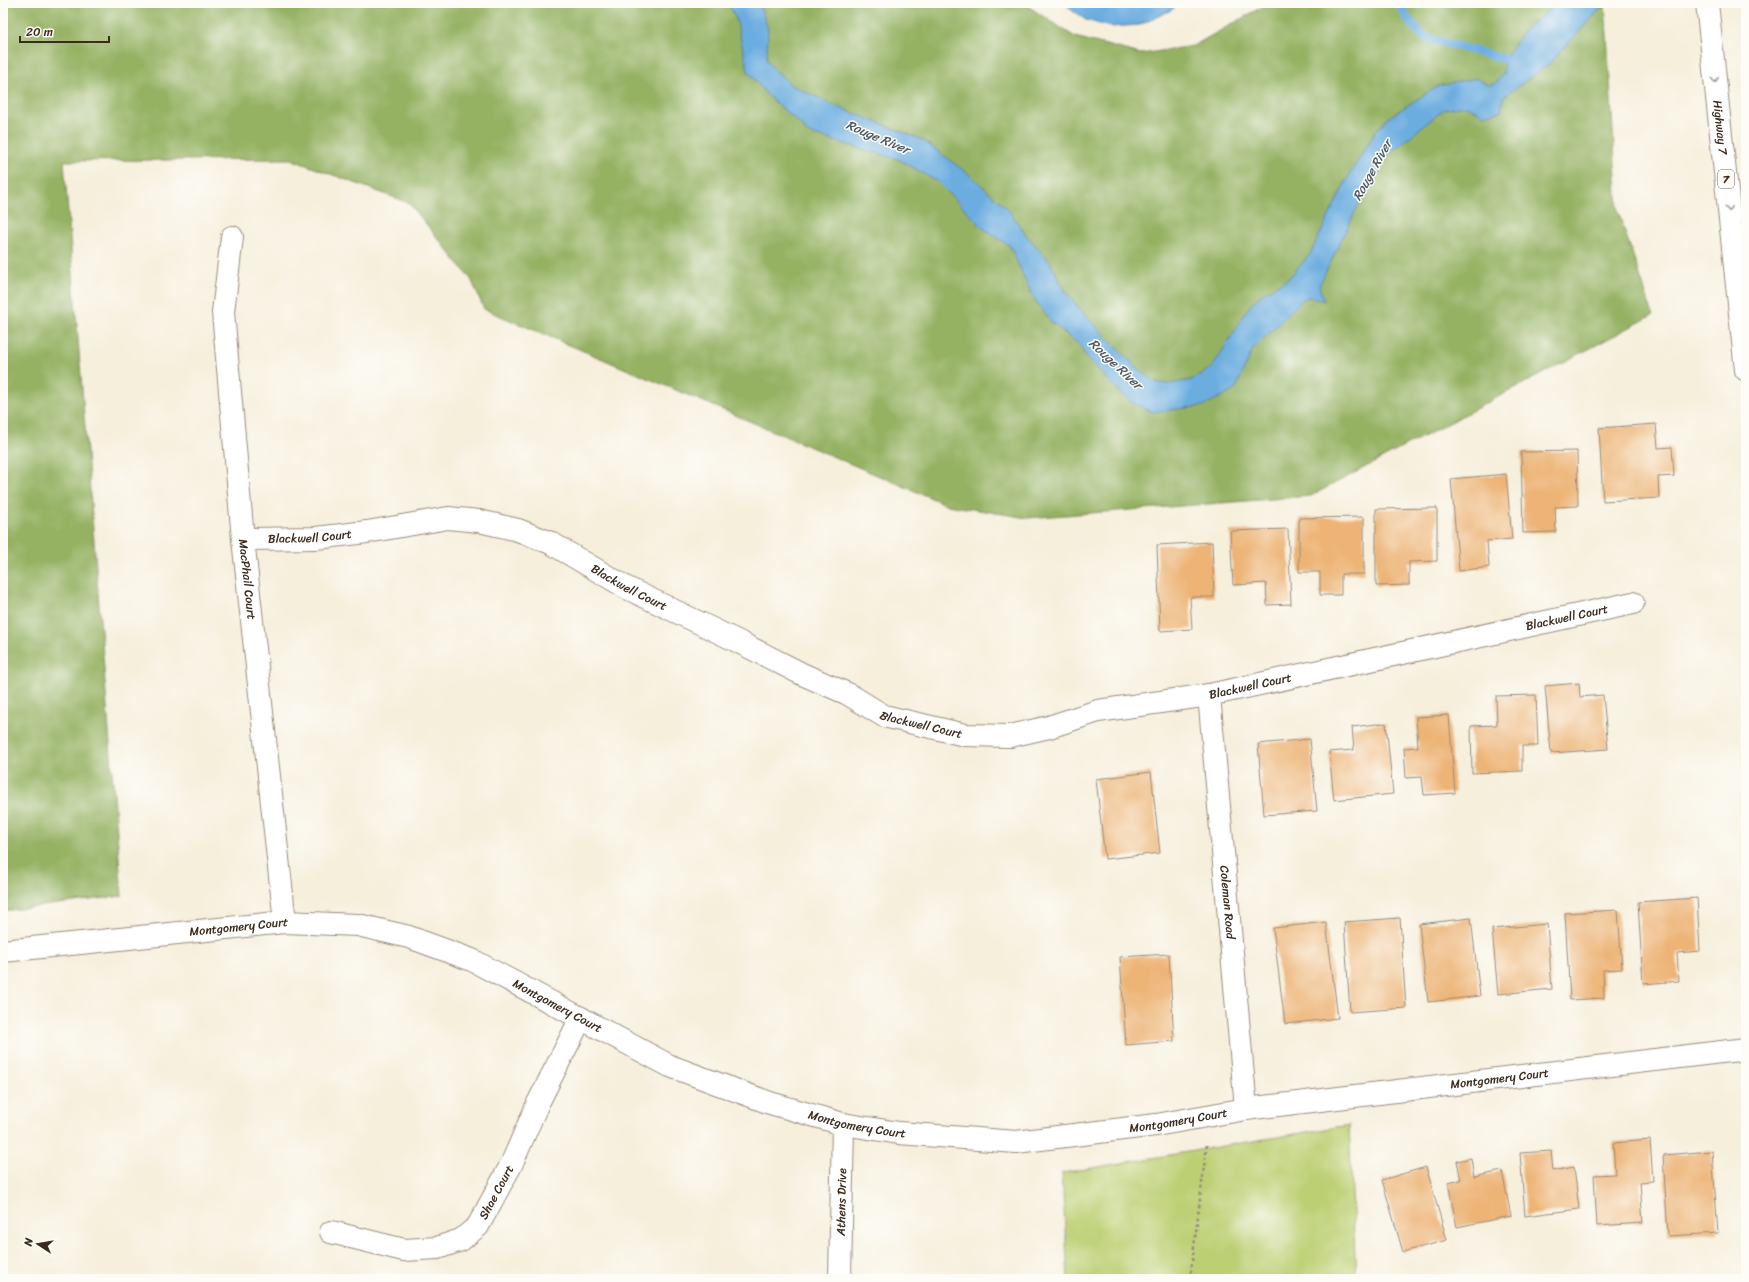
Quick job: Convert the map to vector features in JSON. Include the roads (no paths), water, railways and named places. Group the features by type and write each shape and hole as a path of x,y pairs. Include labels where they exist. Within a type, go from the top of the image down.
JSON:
{"street":[{"name":"Highway 7","path":"1707,3 1746,370"},
{"name":"MacPhail Court","path":"232,236 224,312 243,539 285,922"},
{"name":"Blackwell Court","path":"243,539 316,538 367,532 448,518 479,522 518,530 551,543 627,588 802,674 848,694 884,716 966,735 1010,736 1049,727 1098,711 1209,696 1633,603"},
{"name":"Coleman Road","path":"1209,696 1246,1110"},
{"name":"Montgomery Court","path":"3,951 285,922 358,925 409,937 472,960 670,1066 770,1103 842,1124 900,1133 1016,1142 1156,1125 1246,1110 1746,1049"},
{"name":"Shae Court","path":"331,1232 404,1250 437,1248 461,1240 478,1226 511,1165 538,1103 581,1018"},
{"name":"Athens Drive","path":"840,1279 842,1124"}],"water":[{"name":"Rouge River","path":"728,3 759,3 768,29 767,60 773,68 791,85 831,104 923,140 971,176 1007,208 1027,236 1051,263 1067,294 1090,320 1131,362 1155,382 1168,384 1191,380 1212,368 1250,305 1263,293 1289,278 1310,254 1349,175 1375,132 1389,117 1438,86 1476,78 1489,85 1496,83 1503,73 1504,59 1525,29 1558,3 1614,3 1603,6 1548,65 1503,97 1501,111 1484,115 1467,106 1444,109 1391,152 1357,208 1319,286 1324,301 1312,297 1304,298 1253,349 1235,390 1203,406 1152,412 1129,401 1086,357 1081,346 1051,322 1033,297 1010,246 984,229 938,182 900,160 807,133 802,126 766,94 748,71 736,19"},
{"path":"1065,3 1178,3 1173,9 1140,25 1110,27 1086,20 1070,9"}],"waterway":[{"path":"1399,3 1407,18 1424,37 1504,59"}]}
